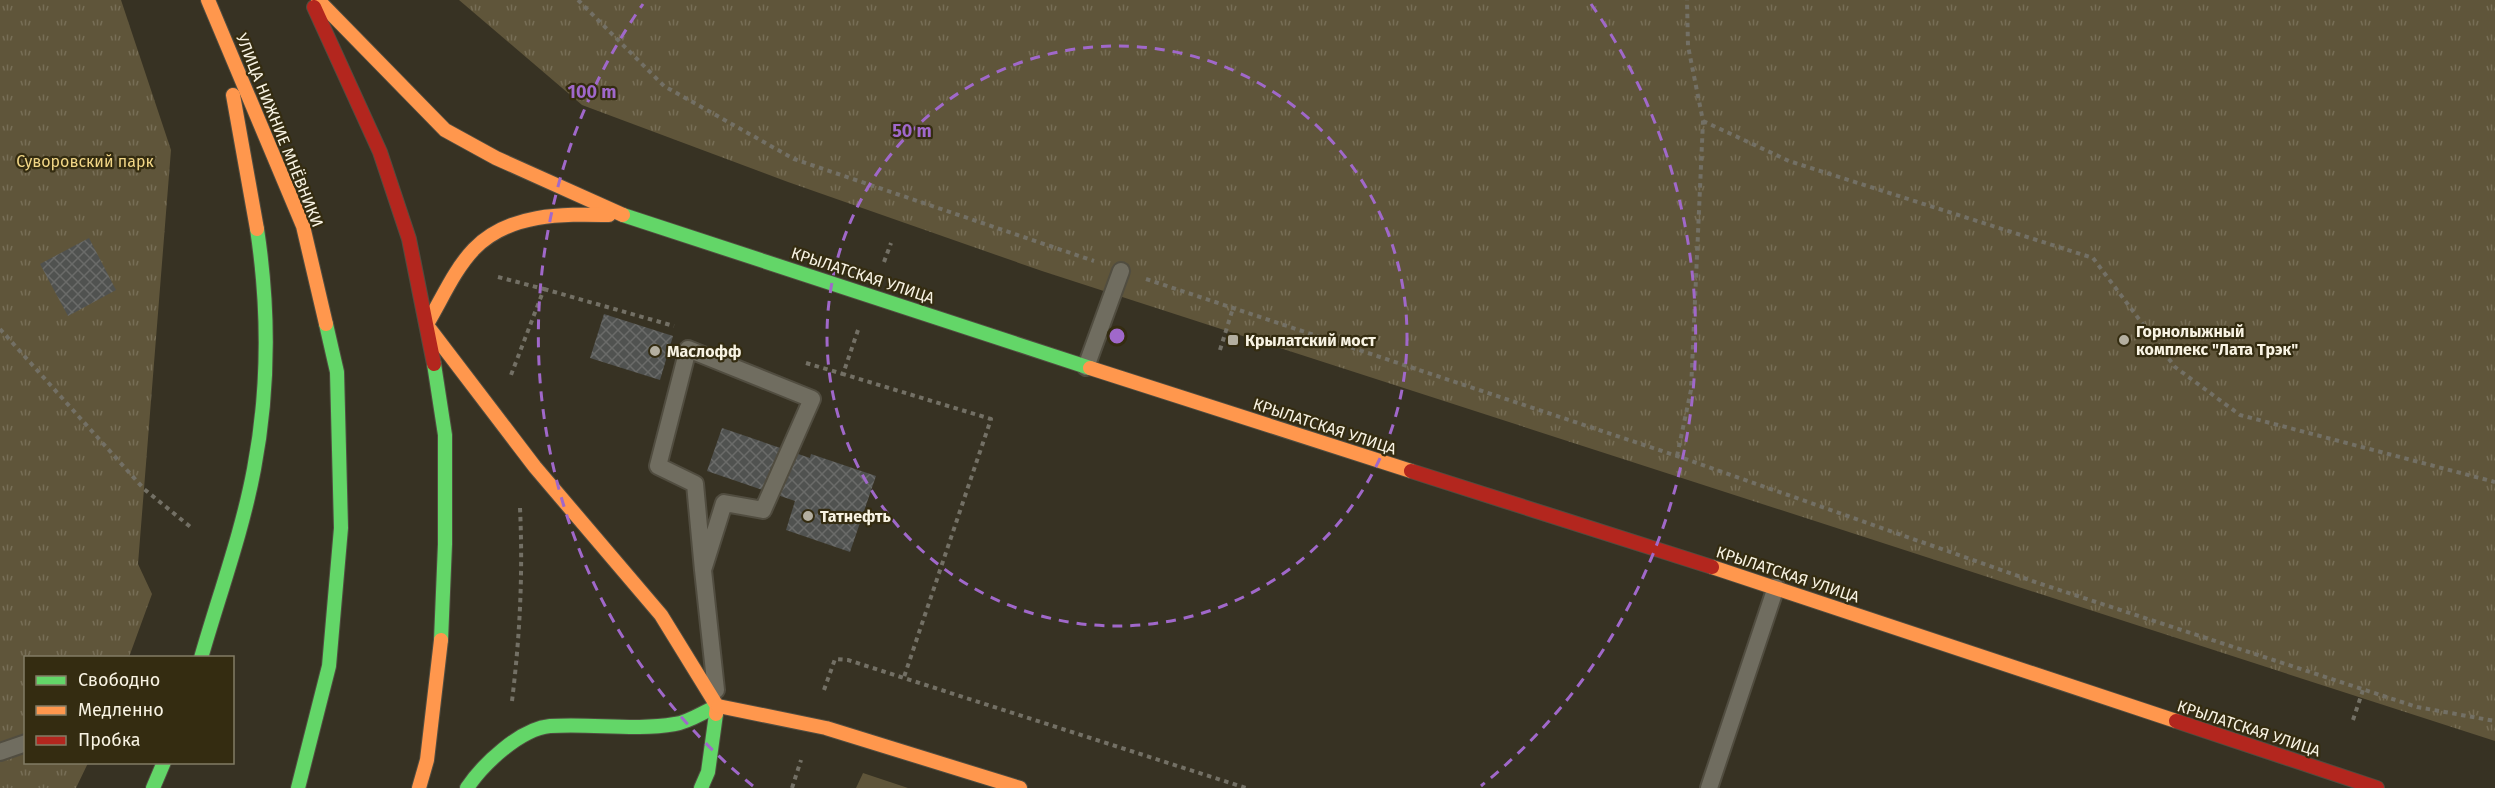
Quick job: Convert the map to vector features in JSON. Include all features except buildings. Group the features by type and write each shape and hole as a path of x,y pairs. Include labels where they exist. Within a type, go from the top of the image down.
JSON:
{"main road":[{"path":"201,656 254,469 266,381 266,287 247,160 216,17 208,0"},
{"path":"311,0 380,152 409,239 427,324 445,435 446,543 440,657 427,760 419,788"},
{"name":"КРЫЛАТСКАЯ УЛИЦА","path":"318,0 445,130 496,158 624,215 1086,367 1776,587 2377,788"},
{"name":"УЛИЦА НИЖНИЕ МНЁВНИКИ","path":"216,17 303,226 337,372 341,528 329,666 298,788"},
{"path":"427,324 474,249 506,227 551,214 624,215"},
{"path":"427,324 535,467 661,615 717,706 708,772 701,788"},
{"path":"467,788 482,766 520,738 548,726 619,728 677,724 717,706 826,728 1020,788"},
{"path":"153,788 163,764"}],"lane":[{"path":"1086,367 1121,271"},
{"path":"704,570 724,503 763,510 812,399 688,349 658,466 695,484 717,706"},
{"path":"1709,788 1776,587"},
{"path":"0,752 24,744"}],"path":[{"path":"578,0 664,86 794,159 1121,271 1677,456 2041,584 2417,707 2495,721"},
{"path":"1677,456 1691,390 1703,121 1688,46 1687,0"},
{"path":"1703,121 1789,160 2093,258 2175,367 2240,415 2495,482"},
{"path":"489,274 544,289 508,382"},
{"path":"1220,350 1233,308"},
{"path":"0,328 144,489 193,529"},
{"path":"859,329 843,374 991,419 904,677"},
{"path":"511,708 518,656 522,556 519,504"},
{"path":"848,660 1246,788"},
{"path":"2353,720 2363,690"}],"green space":[{"name":"Суворовский парк","path":"0,0 121,0 171,150 138,564 152,594 129,656 24,656 24,764 88,764 76,788 0,788"},
{"path":"459,0 2495,0 2495,741 1042,271 788,182 582,105"},
{"path":"863,773 908,788 856,788"}],"traffic: fast":[{"path":"623,215 1090,368"},
{"path":"202,656 243,517 259,439 266,349 264,289 257,229"},
{"path":"298,788 329,666 341,528 337,372 326,324"},
{"path":"434,364 445,435 445,544 441,640"},
{"path":"467,788 482,769 503,749 538,729 566,725 660,726 686,721 718,706"},
{"path":"701,788 708,772 716,714"},
{"path":"153,788 163,764"}],"traffic: slow":[{"path":"208,0 303,226 326,324"},
{"path":"318,0 445,130 496,158 623,215"},
{"path":"233,95 257,229"},
{"path":"427,324 460,266 474,249 503,228 537,218 609,215"},
{"path":"429,328 535,467 661,615 717,706 716,714"},
{"path":"1090,368 1411,471"},
{"path":"1712,567 2176,721"},
{"path":"419,788 427,760 441,640"},
{"path":"718,706 826,728 1020,788"}],"traffic: jam":[{"path":"314,7 380,152 409,239 434,364"},
{"path":"1411,471 1712,567"},
{"path":"2176,721 2377,788"}],"place":[{"name":"Крылатский мост","path":"1233,340"},
{"name":"Горнолыжный комплекс \"Лата Трэк\"","path":"2124,340"},
{"name":"Маслофф","path":"655,351"},
{"name":"Татнефть","path":"808,516"}]}
